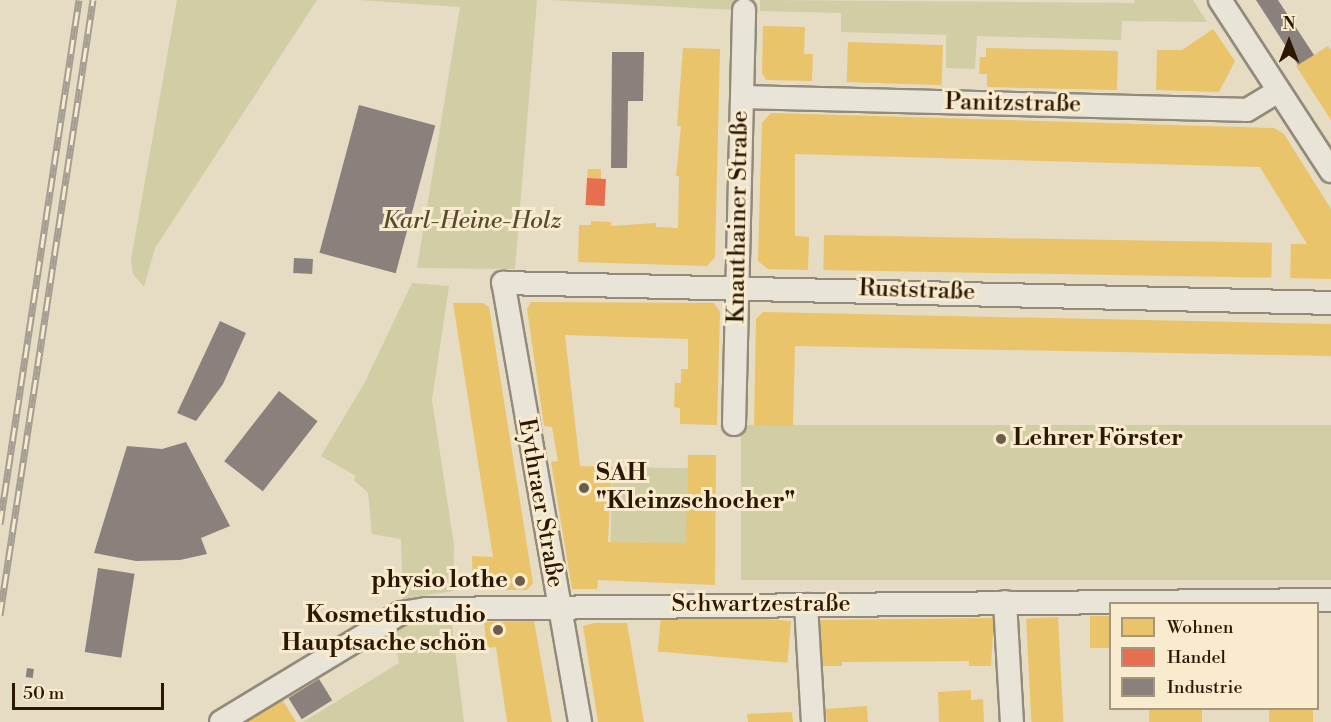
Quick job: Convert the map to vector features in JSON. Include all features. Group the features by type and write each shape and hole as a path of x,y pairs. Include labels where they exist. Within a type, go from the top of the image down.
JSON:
{"street":[{"path":"1220,0 1331,171"},
{"name":"Knauthainer Straße","path":"734,424 744,10"},
{"name":"Panitzstraße","path":"742,97 1246,110 1279,91"},
{"name":"Ruststraße","path":"503,283 738,286 1331,303"},
{"name":"Eythraer Straße","path":"503,283 580,722"},
{"name":"Schwartzestraße","path":"221,722 401,613 426,609 559,605 1331,600"},
{"path":"1005,602 1012,722"},
{"path":"806,605 813,722"}],"green space":[{"path":"177,0 317,0 155,248 144,287 133,274 131,260"},
{"name":"Karl-Heine-Holz","path":"358,0 537,0 515,269 417,268 460,7"},
{"path":"548,0 734,0 733,10"},
{"path":"760,0 1134,3 1135,0 1193,0 1207,22 1122,21 1121,40 977,36 975,69 946,68 946,35 841,32 841,13 760,11"},
{"path":"412,283 449,286 432,400 454,545 453,591 403,599 401,539 372,534 368,493 354,480 356,476 321,456 365,382"},
{"path":"741,425 1331,425 1331,580 741,580"},
{"path":"612,467 688,468 687,543 611,542"},
{"path":"452,625 464,722 303,722 399,663 392,626"}],"building: Wohnen":[{"path":"763,26 805,27 804,54 813,54 812,81 766,80 762,73"},
{"path":"1213,29 1235,61 1219,92 1156,90 1157,50 1182,50"},
{"path":"848,42 943,45 942,85 847,82"},
{"path":"1328,46 1331,50 1331,120 1296,66"},
{"path":"683,48 720,49 715,257 707,266 578,262 579,225 591,225 591,221 611,222 611,226 656,223 656,227 678,228 679,176 676,176 681,126 677,126"},
{"path":"986,48 1118,51 1117,90 987,87 987,74 979,74 980,57 986,57"},
{"path":"771,113 1274,128 1284,134 1331,209 1331,279 1290,278 1291,244 1307,244 1260,167 795,154 795,236 809,237 808,270 768,269 758,261 762,123"},
{"path":"588,169 601,169 601,179 587,178"},
{"path":"824,235 1272,243 1271,278 823,270"},
{"path":"531,302 714,303 720,312 717,425 680,424 680,408 674,407 675,383 681,383 681,369 688,369 688,339 565,335 580,466 612,467 608,542 686,543 688,455 716,455 715,585 598,580 597,589 572,589 551,462 558,461 552,427 544,426 527,309"},
{"path":"453,303 483,303 489,307 533,583 527,590 473,590 472,556 493,557"},
{"path":"763,312 1331,324 1331,356 795,346 793,426 754,425 756,319"},
{"path":"661,610 791,621 787,663 658,652"},
{"path":"1090,616 1109,616 1109,648 1090,648"},
{"path":"1058,617 1063,722 1031,722 1026,619"},
{"path":"994,618 991,666 969,666 969,661 842,662 842,666 823,666 822,653 818,653 818,620"},
{"path":"534,621 552,722 507,722 496,647 487,648 484,622"},
{"path":"595,623 627,623 644,722 598,722 583,626"},
{"path":"971,690 971,700 983,699 984,722 939,722 938,692"},
{"path":"280,696 296,722 239,722"},
{"path":"867,706 868,722 827,722 826,709"},
{"path":"1149,710 1202,710 1202,722 1149,722"},
{"path":"1269,710 1313,710 1313,722 1269,722"},
{"path":"792,712 793,722 748,722 747,714"}],"building: Handel":[{"path":"587,178 606,179 605,206 586,205"}],"building: Industrie":[{"path":"1256,0 1278,0 1314,55 1298,65"},
{"path":"612,52 644,52 643,101 628,101 627,168 611,168"},
{"path":"359,105 435,125 396,273 319,253"},
{"path":"294,258 313,259 312,274 293,273"},
{"path":"220,321 246,333 223,384 196,421 177,413"},
{"path":"279,391 318,421 263,491 224,461"},
{"path":"186,442 230,526 201,538 207,554 180,560 136,561 94,553 127,446 162,449"},
{"path":"98,568 135,574 121,658 85,652"},
{"path":"27,668 34,669 33,678 26,677"},
{"path":"319,679 332,700 302,719 288,698"}],"railway":[{"path":"0,524 79,0"},
{"path":"0,615 93,0"}],"place":[{"name":"Lehrer Förster","path":"1001,439"},
{"name":"SAH \"Kleinzschocher\"","path":"584,488"},
{"name":"physio lothe","path":"520,581"},
{"name":"Kosmetikstudio Hauptsache schön","path":"498,630"}]}
